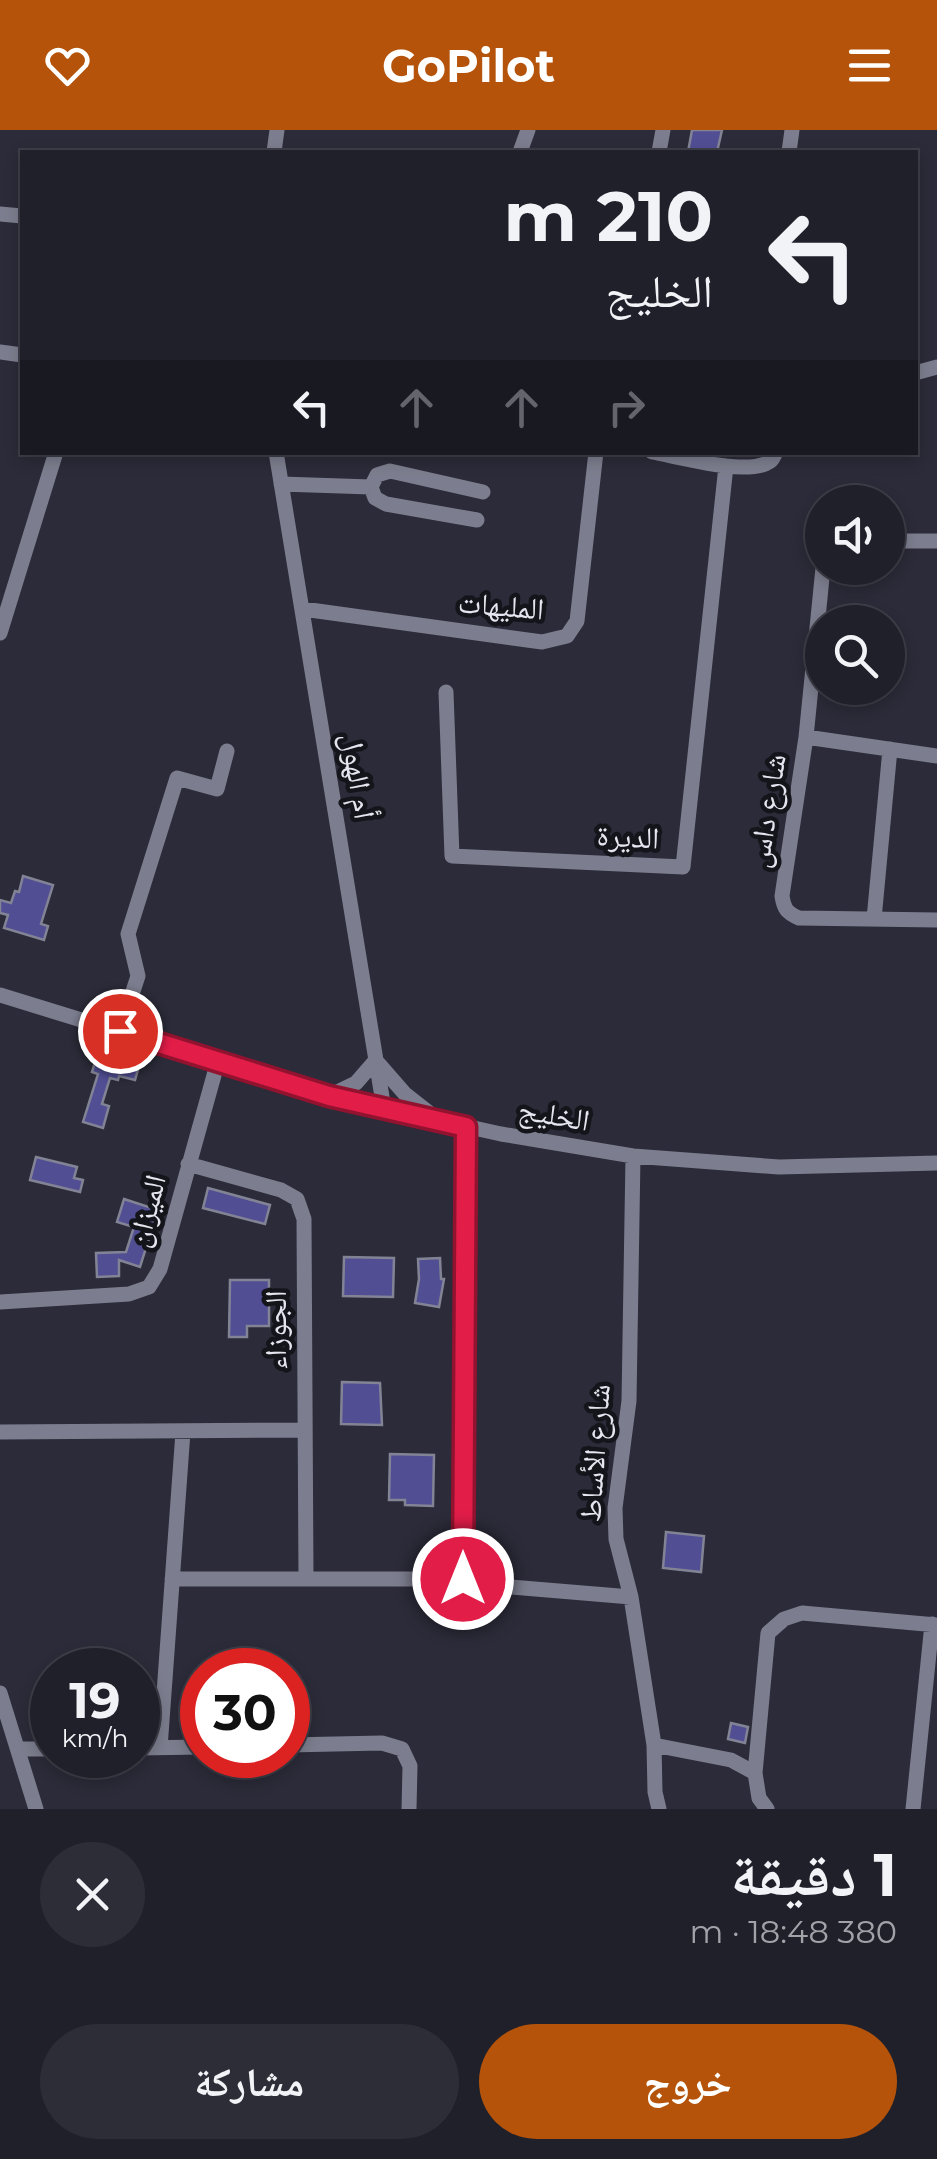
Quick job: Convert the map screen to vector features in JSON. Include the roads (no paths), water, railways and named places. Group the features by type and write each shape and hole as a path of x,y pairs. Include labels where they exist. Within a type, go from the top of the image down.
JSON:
{"street":[{"path":"0,632 55,455"},
{"name":"أم الهول","path":"277,455 384,1110"},
{"name":"المليهات","path":"302,609 542,642 566,636 577,621 596,455"},
{"path":"668,455 726,466 758,466 774,456"},
{"name":"الديرة","path":"446,692 452,856 683,867 726,466"},
{"path":"477,520 386,504 375,498 371,487 377,474 390,471 482,492"},
{"path":"282,484 371,487"},
{"path":"905,541 937,542"},
{"path":"0,566 19,572"},
{"name":"شارع داس","path":"821,585 806,737 782,896 784,908 799,918 937,920"},
{"path":"806,737 937,756"},
{"path":"874,919 890,749"},
{"path":"120,1031 138,976 128,934 177,778 218,789 227,751"},
{"name":"الخليج","path":"0,995 329,1096 466,1127 633,1156 779,1167 937,1164"},
{"path":"329,1096 356,1083 376,1060 405,1094 440,1121"},
{"name":"الميزان","path":"0,1302 130,1294 149,1287 160,1269 218,1061"},
{"path":"172,1579 463,1579 466,1127"},
{"name":"شارع الأساط","path":"633,1156 629,1402 614,1508 616,1539 630,1597 654,1745 659,1809"},
{"name":"الجوزاء","path":"188,1164 281,1190 297,1199 304,1219 306,1578"},
{"path":"0,1432 304,1430"},
{"path":"180,1748 160,1748 183,1432"},
{"path":"500,1586 630,1597"},
{"path":"768,1809 758,1798 755,1773 768,1633 784,1619 802,1613 934,1625 913,1809"},
{"path":"0,1694 36,1809"},
{"path":"310,1745 382,1743 402,1749 410,1766 410,1809"},
{"path":"654,1745 731,1760 755,1773"},
{"path":"18,1749 30,1749"}]}
